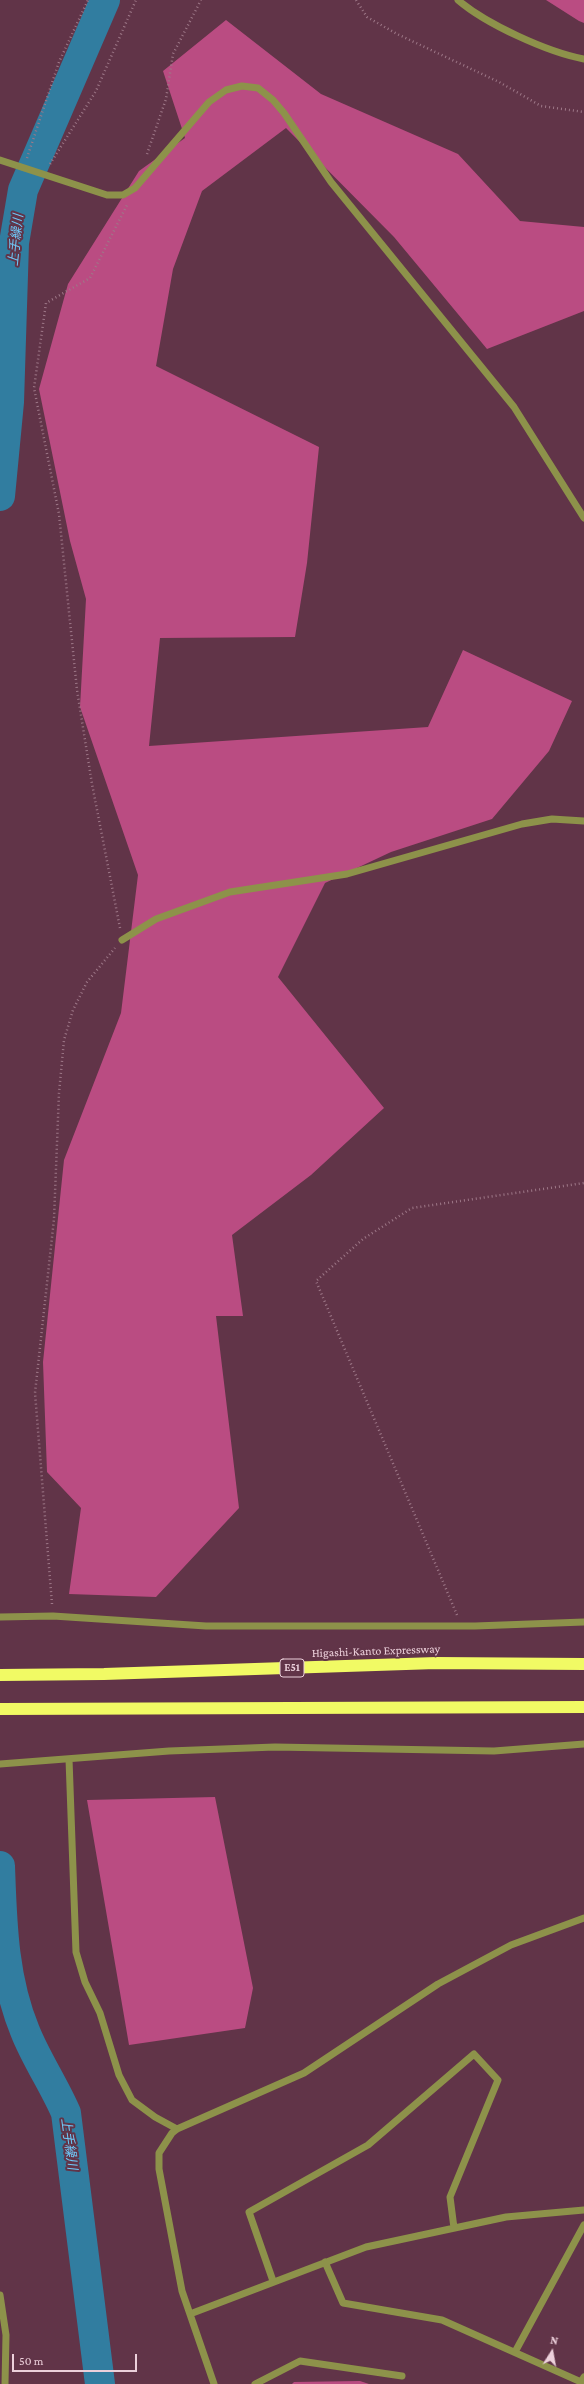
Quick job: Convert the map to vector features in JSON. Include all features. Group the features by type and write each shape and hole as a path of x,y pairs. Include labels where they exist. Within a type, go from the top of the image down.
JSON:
{"highway":[{"name":"Higashi-Kanto Expressway","path":"0,1675 104,1674 436,1663 584,1664"},
{"path":"0,1709 584,1707"}],"street":[{"path":"458,0 468,9 525,38 569,56 584,59"},
{"path":"0,160 106,195 123,195 135,188 209,102 226,90 242,86 258,88 273,100 284,113 331,182 514,407 584,518"},
{"path":"122,940 156,919 230,892 347,874 522,824 552,819 584,821"},
{"path":"0,1617 53,1616 206,1626 462,1626 584,1622"},
{"path":"0,1764 169,1751 275,1747 494,1751 584,1744"},
{"path":"69,1759 76,1952 85,1982 100,2013 119,2076 132,2100 155,2118 177,2129"},
{"path":"214,2384 182,2291 159,2169 159,2153 172,2133 177,2129 304,2073 438,1984 511,1945 584,1918"},
{"path":"273,2281 249,2212 368,2145 474,2054 498,2080 450,2197 454,2228"},
{"path":"190,2314 273,2281 366,2247 506,2217 584,2210"},
{"path":"515,2352 584,2225"},
{"path":"325,2262 343,2303 442,2320 581,2382 584,2377"},
{"path":"0,2295 6,2384"},
{"path":"254,2384 300,2361 402,2376"}],"path":[{"path":"23,168 59,62 88,0"},
{"path":"44,174 96,91 136,0"},
{"path":"146,158 166,99 173,54 201,0"},
{"path":"356,0 367,17 397,34 499,82 541,106 584,112"},
{"path":"53,1616 35,1393 54,1219 59,1093 64,1040 73,1010 87,982 122,940 92,784 77,690 59,514 34,388 46,303 90,278 135,188"},
{"path":"462,1626 316,1281 363,1239 412,1208 584,1183"}],"shaded area":[{"path":"546,0 584,0 584,23 579,21"},
{"path":"226,20 321,94 458,154 520,221 584,227 584,311 487,349 394,237 286,128 202,191 173,269 156,366 319,447 307,563 295,637 160,638 149,746 428,727 463,650 572,701 549,751 492,819 391,852 325,883 278,977 384,1108 311,1175 232,1235 243,1316 216,1316 239,1508 156,1597 69,1594 81,1508 47,1472 43,1362 64,1160 121,1013 138,875 80,707 86,599 70,541 39,389 68,284 139,171 185,138 163,71"},
{"path":"215,1797 253,1988 245,2028 129,2045 87,1800"},
{"path":"360,2381 369,2384 292,2384 294,2382"}],"waterway":[{"name":"上手繰川","path":"0,496 9,402 14,243 23,190 105,0"},
{"name":"上手繰川","path":"0,1866 5,1950 12,1991 29,2041 66,2113 100,2384"}]}
